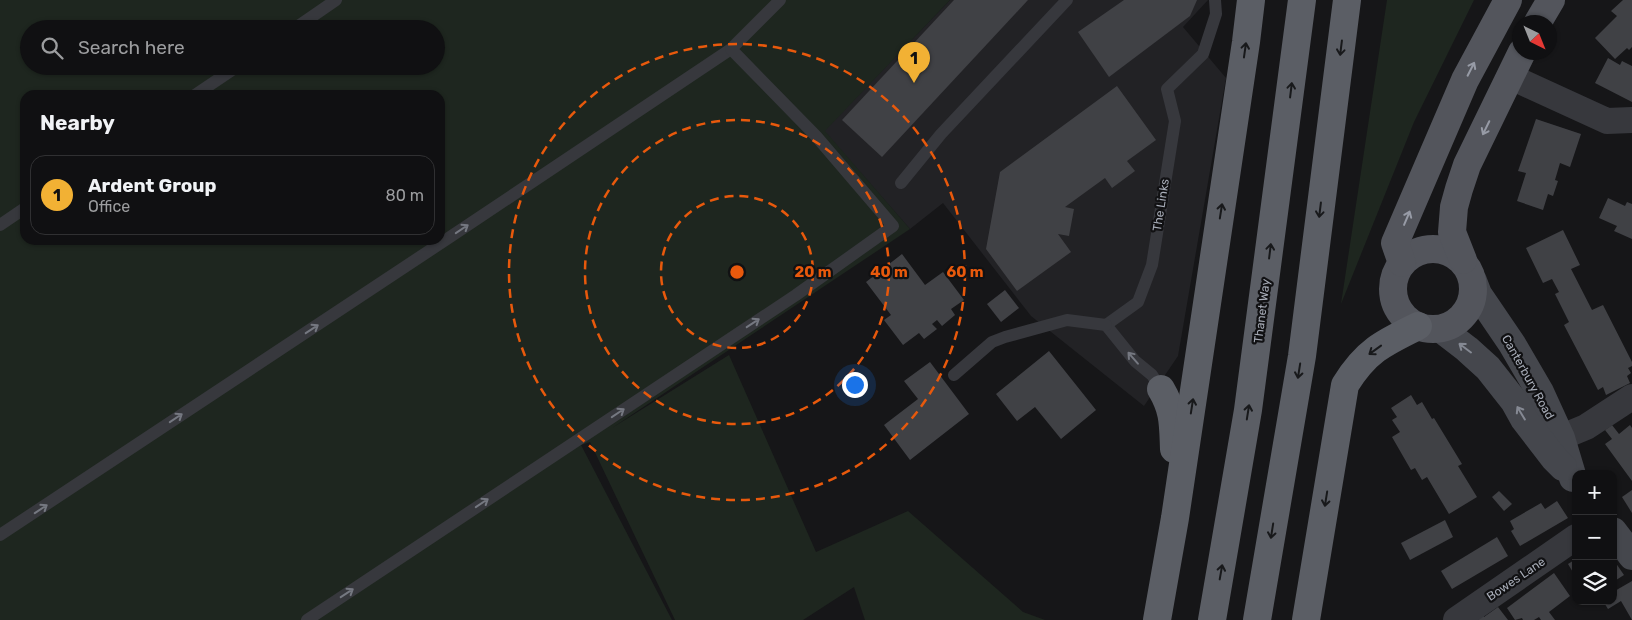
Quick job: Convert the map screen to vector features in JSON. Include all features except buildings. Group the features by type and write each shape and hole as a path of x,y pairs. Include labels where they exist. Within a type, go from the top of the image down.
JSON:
{"highway":[{"path":"1157,620 1175,518 1251,0"},
{"name":"Thanet Way","path":"1212,620 1251,391 1302,0"},
{"path":"1257,620 1302,356 1347,0"},
{"path":"1306,620 1345,385 1361,362 1374,350 1392,339 1429,328"},
{"path":"1161,389 1169,403 1173,420 1175,518"}],"main road":[{"path":"1402,263 1395,243 1465,80 1508,0"},
{"path":"1542,15 1551,0"},
{"path":"1468,270 1451,252 1438,248 1424,249 1413,254 1402,263 1394,280 1394,299 1399,310 1407,320 1429,328 1456,322 1467,311 1472,301 1474,290 1468,270 1452,232 1454,208 1468,165 1518,60"},
{"name":"Canterbury Road","path":"1468,270 1478,294 1512,344 1540,392 1553,441 1572,474"},
{"name":"Canterbury Road","path":"1429,328 1467,349 1488,368 1514,401 1524,419 1553,441"},
{"path":"1617,536 1632,556"}],"street":[{"path":"1511,77 1607,122 1632,120"},
{"path":"1553,441 1586,427 1632,397"},
{"name":"Bowes Lane","path":"1456,620 1572,540"}],"lane":[{"path":"307,20 336,0"},
{"path":"445,240 731,49 780,0"},
{"path":"901,183 941,134 1067,0"},
{"name":"The Links","path":"1106,325 1138,302 1152,265 1175,121 1168,89 1203,54 1216,14 1215,0"},
{"path":"307,620 796,295 893,226 816,136 731,49"},
{"path":"202,90 225,75"},
{"path":"0,225 20,211"},
{"path":"0,535 438,245"},
{"path":"954,375 992,342 1067,320 1106,325 1135,361 1152,375 1161,389"}],"shaded area":[{"path":"0,0 950,0 825,131 910,229 612,428 729,355 816,552 908,511 1023,612 1045,620 865,620 854,587 803,620 675,620 590,442 581,445 672,620 0,620"},
{"path":"950,0 1208,0 1183,27 1226,78 1178,356 1144,406 1031,316 943,203 910,229 824,131"},
{"path":"1387,0 1474,0 1414,122 1341,304"}],"place":[{"name":"Ardent Group","path":"914,83"}]}
